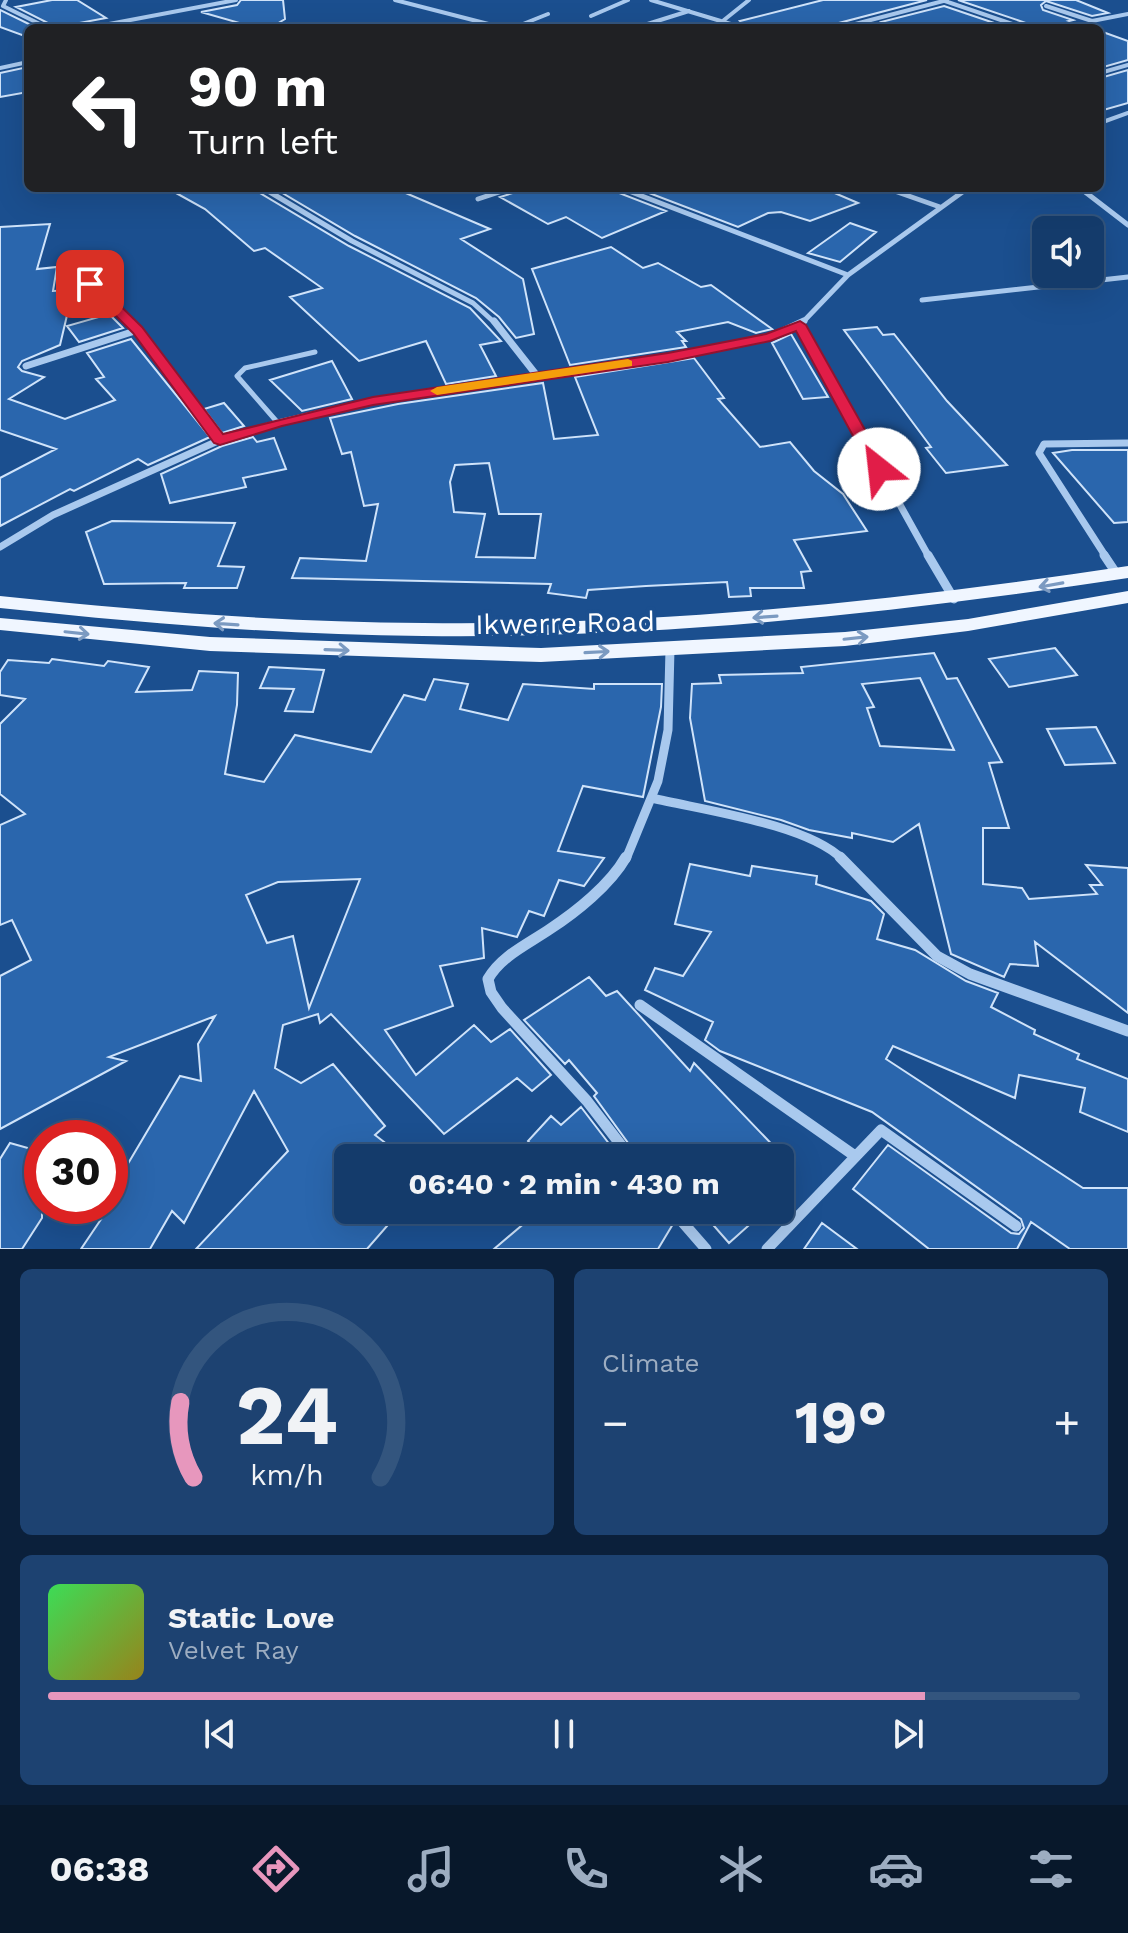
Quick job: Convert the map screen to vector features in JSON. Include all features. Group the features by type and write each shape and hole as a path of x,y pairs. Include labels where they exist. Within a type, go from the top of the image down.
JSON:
{"main road":[{"path":"0,602 134,618 253,626 504,630 628,627 866,610 1122,572"},
{"name":"Ikwerre Road","path":"0,624 195,643 541,655 845,639 968,625 1128,597"}],"street":[{"path":"6,0 3,6 40,24"},
{"path":"109,24 236,0"},
{"path":"395,0 488,24"},
{"path":"591,16 628,0"},
{"path":"651,0 734,24"},
{"path":"724,20 749,0"},
{"path":"857,24 946,0 1013,24"},
{"path":"1046,6 1092,21 1128,14"},
{"path":"648,24 690,11"},
{"path":"523,24 548,14"},
{"path":"865,22 871,24"},
{"path":"0,68 24,63"},
{"path":"1104,72 1128,65"},
{"path":"1104,122 1128,113"},
{"path":"270,192 352,241 473,303 493,320 538,377"},
{"path":"478,199 499,192"},
{"path":"631,192 848,275"},
{"path":"897,192 940,207"},
{"path":"0,547 53,515 220,440 278,423 373,401 755,340 800,325 848,275 962,192"},
{"path":"1085,192 1128,225"},
{"path":"922,300 1128,277"},
{"path":"90,284 138,330 220,440"},
{"path":"800,325 907,521 954,599"},
{"path":"26,366 138,330"},
{"path":"1122,572 1039,453 1044,444 1128,443"},
{"path":"620,1144 587,1101 502,1008 491,992 488,979 496,965 555,926 597,891 625,861 652,798 668,730 670,649"},
{"path":"652,798 799,833 835,852 937,956 970,974 1128,1031"},
{"path":"640,1005 855,1156"},
{"path":"767,1249 881,1130 1016,1226"},
{"path":"684,1224 706,1249"}],"lane":[{"path":"278,423 237,376 245,368 315,352"}],"building":[{"path":"52,0 77,0 106,18 74,24 50,24 16,7"},
{"path":"241,0 283,0 285,19 277,24 243,24 201,12 237,5"},
{"path":"823,0 927,0 838,24 744,24 740,21"},
{"path":"958,0 1076,0 1108,13 1092,16 1046,1 1041,5 1043,10 1078,24 1026,23"},
{"path":"944,6 997,24 883,24 881,22"},
{"path":"0,10 29,24 24,24 22,35 0,27"},
{"path":"1104,32 1128,41 1128,60 1104,67"},
{"path":"24,68 24,93 0,97 0,73"},
{"path":"1128,70 1128,103 1104,110 1104,77"},
{"path":"174,192 260,192 349,246 470,308 501,341 480,345 496,376 446,384 426,341 359,361 290,297 322,288 265,248 254,251 205,209"},
{"path":"281,192 403,192 490,229 461,239 523,279 534,334 516,338 499,317 476,298 355,236"},
{"path":"618,192 666,211 602,238 566,217 548,224 500,197 513,193"},
{"path":"646,192 832,192 858,203 810,221 781,212 768,213 738,227"},
{"path":"850,223 876,232 840,262 808,253"},
{"path":"50,224 37,269 57,267 53,291 73,290 60,345 22,361 18,367 44,377 9,399 65,419 115,400 96,379 104,377 87,353 131,339 210,437 148,465 138,459 74,491 70,489 0,526 0,478 56,449 0,430 0,227"},
{"path":"611,247 643,268 658,263 701,287 711,285 772,329 756,333 728,322 677,332 686,341 682,341 686,347 570,365 532,269"},
{"path":"109,314 123,328 79,342 67,326"},
{"path":"877,327 883,335 894,334 947,401 1007,465 946,473 926,448 931,447 844,330"},
{"path":"791,334 828,397 803,399 772,343"},
{"path":"694,358 724,398 718,399 760,447 790,442 814,471 843,494 867,531 794,540 811,571 801,572 804,588 750,588 751,596 729,597 727,582 588,590 586,598 548,593 551,584 292,578 300,558 366,561 378,504 364,506 351,452 342,454 330,418 398,404 543,383 554,439 598,435 575,377","holes":["489,463 499,514 541,514 535,558 476,557 485,514 454,512 450,482 455,465"]},
{"path":"332,361 352,399 302,411 270,380"},
{"path":"224,403 244,426 222,433 204,409"},
{"path":"253,437 257,442 274,438 286,469 243,478 246,487 170,503 161,474 222,446"},
{"path":"1128,450 1128,522 1114,523 1053,453"},
{"path":"112,521 235,523 218,566 244,567 237,588 184,588 186,583 104,584 86,532"},
{"path":"1055,648 1077,675 1009,687 989,659"},
{"path":"934,653 947,679 957,678 1002,762 989,763 1009,828 983,828 983,884 1022,888 1029,899 1097,894 1090,885 1102,885 1086,865 1128,868 1128,1013 1035,942 1038,966 1010,964 1004,977 951,954 919,824 893,842 852,833 852,838 809,830 705,801 690,718 692,684 721,683 719,675 803,673 801,667","holes":["920,678 954,750 880,746 867,708 874,707 862,684"]},
{"path":"52,659 104,666 108,661 149,667 136,692 192,690 199,671 238,673 237,705 225,774 264,782 295,735 371,752 404,695 425,700 434,679 468,684 460,709 508,720 523,684 594,689 594,684 662,684 661,707 643,797 583,786 558,851 604,858 584,886 559,880 544,916 529,911 517,937 482,928 484,958 440,966 453,1006 385,1030 416,1075 474,1025 491,1042 510,1029 551,1075 532,1091 517,1078 444,1134 331,1014 320,1023 318,1014 283,1025 275,1068 301,1083 333,1064 385,1126 375,1135 387,1144 334,1144 334,1224 389,1224 367,1249 196,1249 288,1151 254,1091 184,1223 172,1211 150,1249 81,1249 98,1224 128,1224 128,1164 180,1076 201,1081 198,1044 215,1016 109,1057 126,1061 0,1129 0,976 31,960 12,920 0,925 0,825 25,814 0,794 0,724 25,699 0,695 0,672 8,660 49,663","holes":["360,879 309,1008 293,936 267,943 246,895 278,882"]},
{"path":"269,667 324,670 313,712 285,711 294,689 260,688"},
{"path":"1096,727 1115,763 1065,765 1047,729"},
{"path":"690,864 750,876 752,866 817,876 816,884 871,901 884,914 877,939 915,950 966,981 998,993 991,1007 1035,1030 1034,1034 1079,1054 1077,1059 1128,1079 1128,1132 1080,1112 1085,1088 1019,1075 1015,1098 893,1046 886,1059 1083,1188 1128,1188 1128,1249 1070,1249 1031,1222 1017,1249 929,1249 853,1189 888,1145 1011,1233 1019,1234 1024,1228 1021,1219 872,1112 720,1051 705,1040 713,1022 645,990 655,968 683,976 711,932 675,924"},
{"path":"589,977 606,996 617,991 690,1071 694,1063 772,1144 629,1144 594,1096 597,1093 569,1060 565,1064 524,1020"},
{"path":"581,1107 609,1144 531,1144 528,1141 551,1116 561,1125"},
{"path":"10,1143 24,1147 24,1224 38,1224 22,1249 0,1249 0,1159"},
{"path":"822,1223 857,1249 804,1249"},
{"path":"523,1224 673,1224 658,1249 494,1249"},
{"path":"712,1224 750,1224 729,1243"}],"slow traffic":[{"path":"437,391 628,363"}],"route":[{"path":"90,284 138,330 220,440 373,401 668,357 770,337 800,325 879,469"}]}
